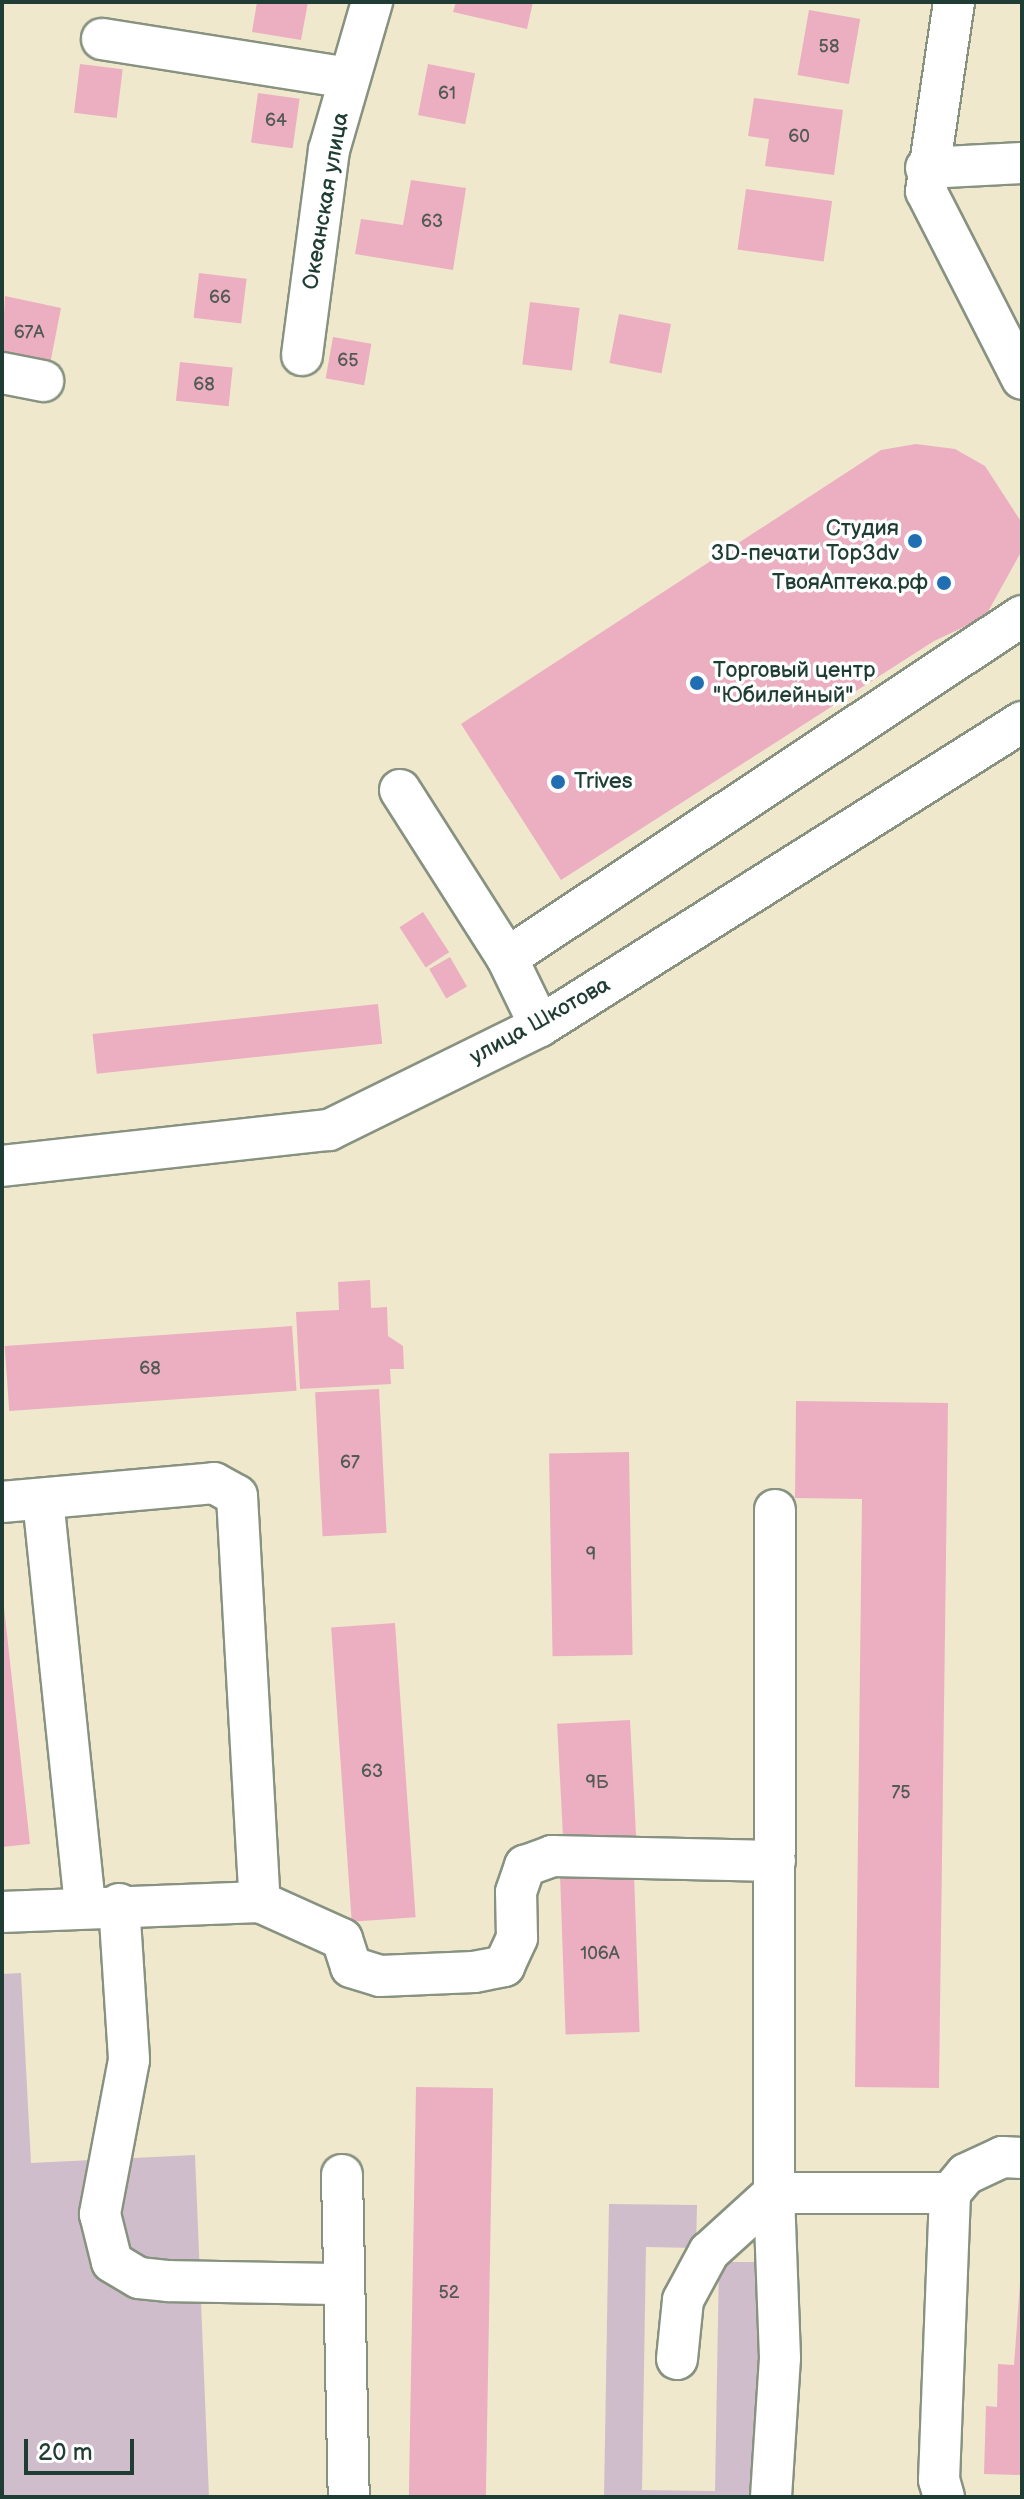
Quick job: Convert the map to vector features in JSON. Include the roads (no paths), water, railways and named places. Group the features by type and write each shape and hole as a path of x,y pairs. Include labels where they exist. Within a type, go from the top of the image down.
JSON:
{"street":[{"name":"Океанская улица","path":"302,355 324,178 348,78 372,2"},
{"path":"954,2 926,168 939,226 1022,379"},
{"path":"102,39 348,78"},
{"path":"926,168 1022,163"},
{"path":"2,373 43,381"},
{"path":"507,958 1022,616"},
{"name":"улица Шкотова","path":"2,1166 329,1130 540,1026 1022,722"},
{"path":"400,790 507,958 540,1026"},
{"path":"2,1502 214,1483 237,1496 260,1902"},
{"path":"43,1499 102,1904 129,2060 100,2214 112,2262 139,2278 169,2281 344,2284"},
{"path":"771,2497 780,2358 774,2193 775,1510"},
{"path":"2,1912 102,1904 260,1902 342,1939 351,1967 380,1976 474,1972 504,1966 517,1938 516,1892 525,1866 538,1861 775,1861"},
{"path":"944,2497 939,2480 950,2193 966,2174 1002,2157 1022,2158"},
{"path":"342,2175 349,2497"},
{"path":"677,2359 683,2300 709,2252 774,2193 950,2193"}],"place":[{"name":"Студия 3D-печати Top3dv","path":"915,541"},
{"name":"ТвояАптека.рф","path":"944,583"},
{"name":"Торговый центр \"Юбилейный\"","path":"697,683"},
{"name":"Trives","path":"558,782"}]}
